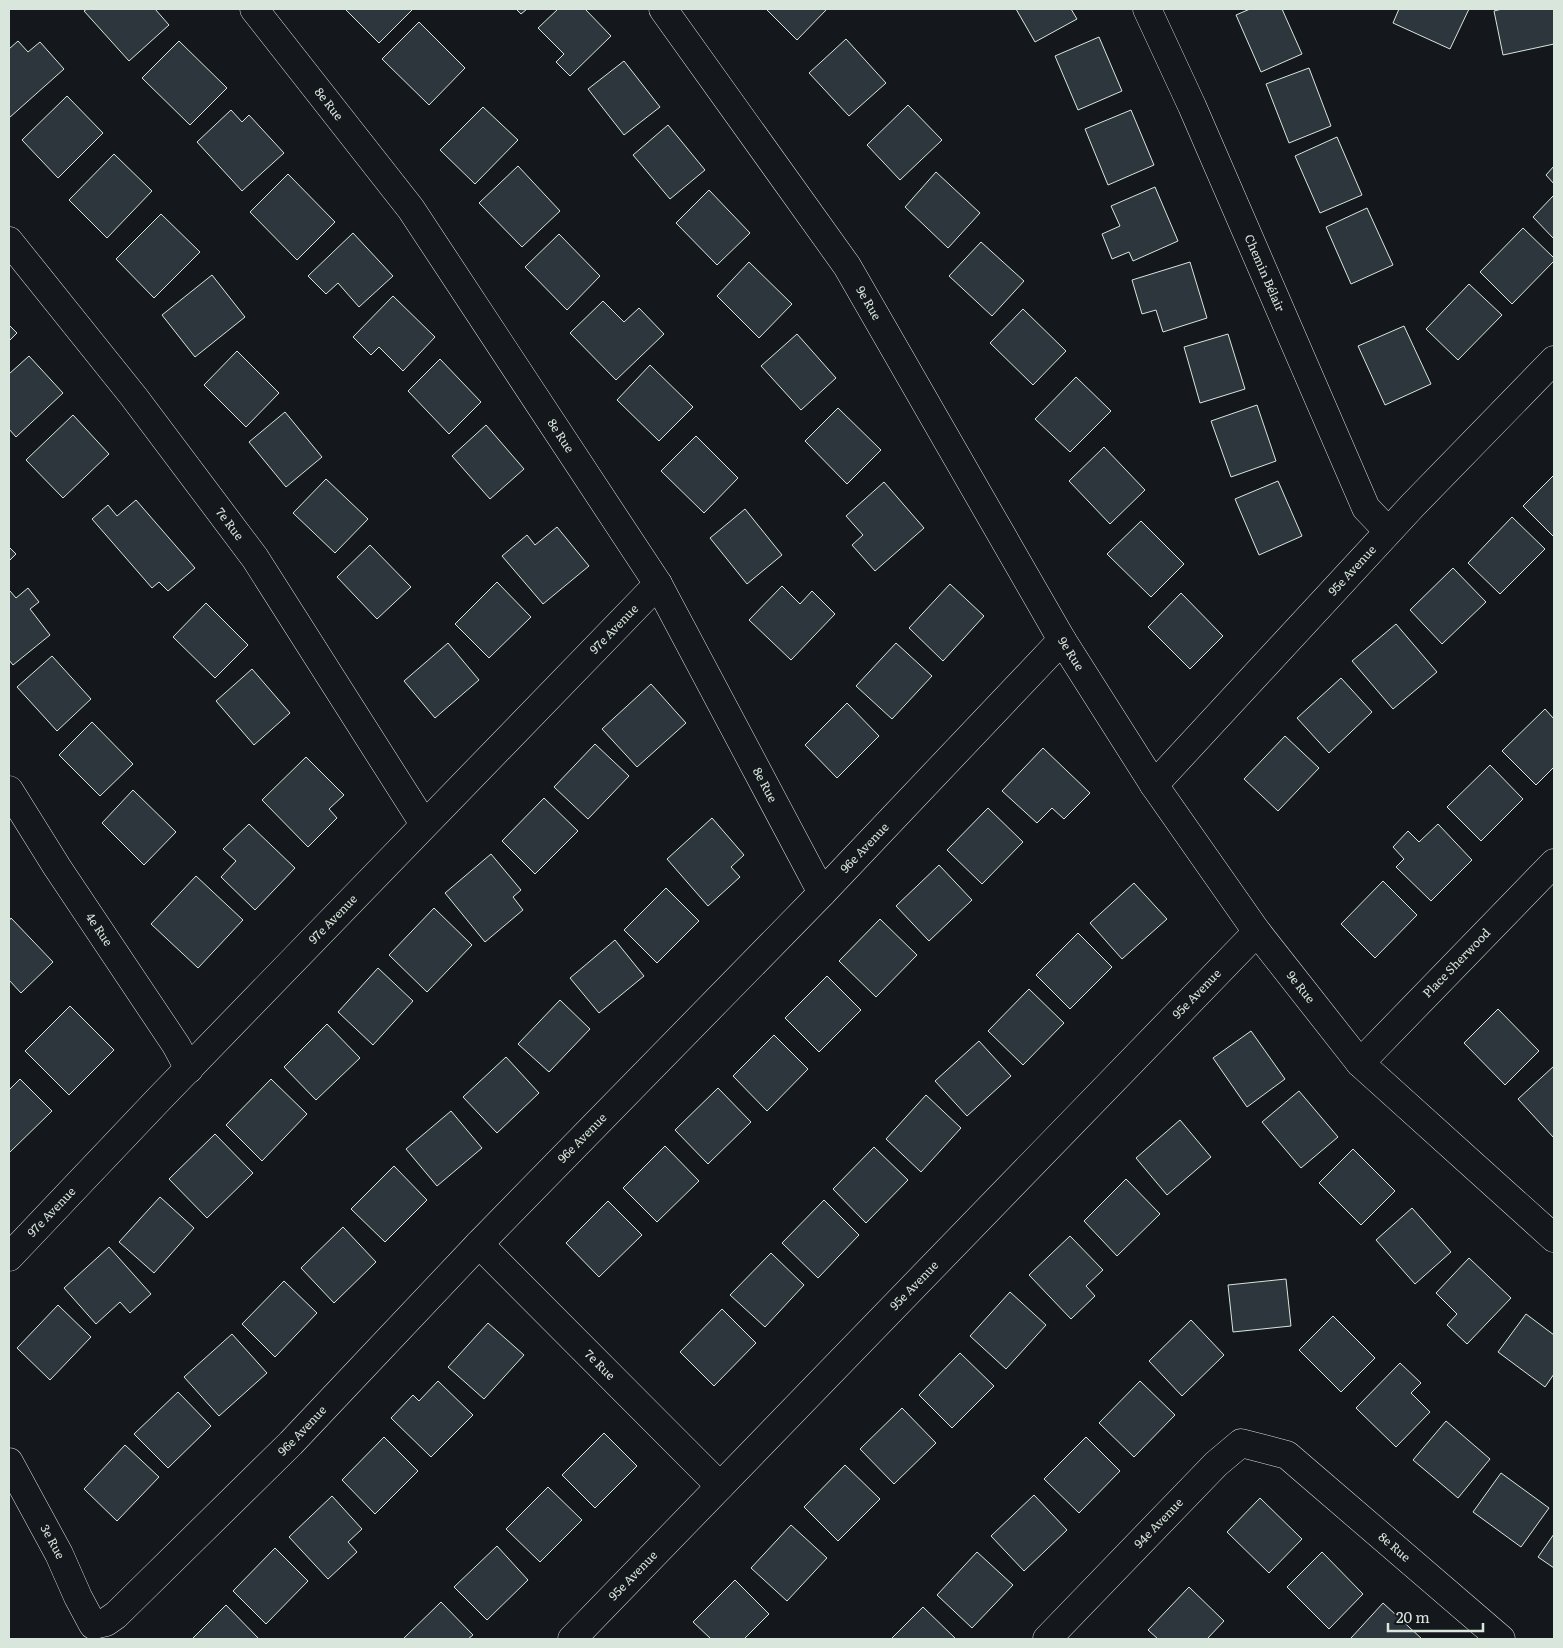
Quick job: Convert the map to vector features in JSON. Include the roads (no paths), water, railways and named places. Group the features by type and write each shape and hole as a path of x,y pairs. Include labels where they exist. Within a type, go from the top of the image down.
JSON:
{"street":[{"name":"8e Rue","path":"254,9 411,209 658,584 822,893"},
{"name":"9e Rue","path":"663,9 847,266 1062,640 1154,785 1257,932 1360,1063 1554,1238"},
{"name":"Chemin Bélair","path":"1148,9 1196,115 1366,508 1388,531"},
{"name":"7e Rue","path":"9,241 134,397 255,558 424,824"},
{"name":"95e Avenue","path":"1154,785 1388,531 1554,360"},
{"name":"97e Avenue","path":"9,1257 424,824 658,584"},
{"name":"96e Avenue","path":"93,1625 106,1622 116,1614 291,1443 479,1244 822,893 1062,640"},
{"name":"4e Rue","path":"9,790 56,867 176,1045 189,1069"},
{"name":"Place Sherwood","path":"1360,1063 1554,863"},
{"name":"95e Avenue","path":"572,1639 1257,932"},
{"name":"7e Rue","path":"479,1244 720,1486"},
{"name":"94e Avenue","path":"1047,1639 1216,1464 1242,1443 1287,1455"},
{"name":"8e Rue","path":"1287,1455 1501,1639"},
{"name":"3e Rue","path":"9,1462 59,1554 93,1625"}]}
